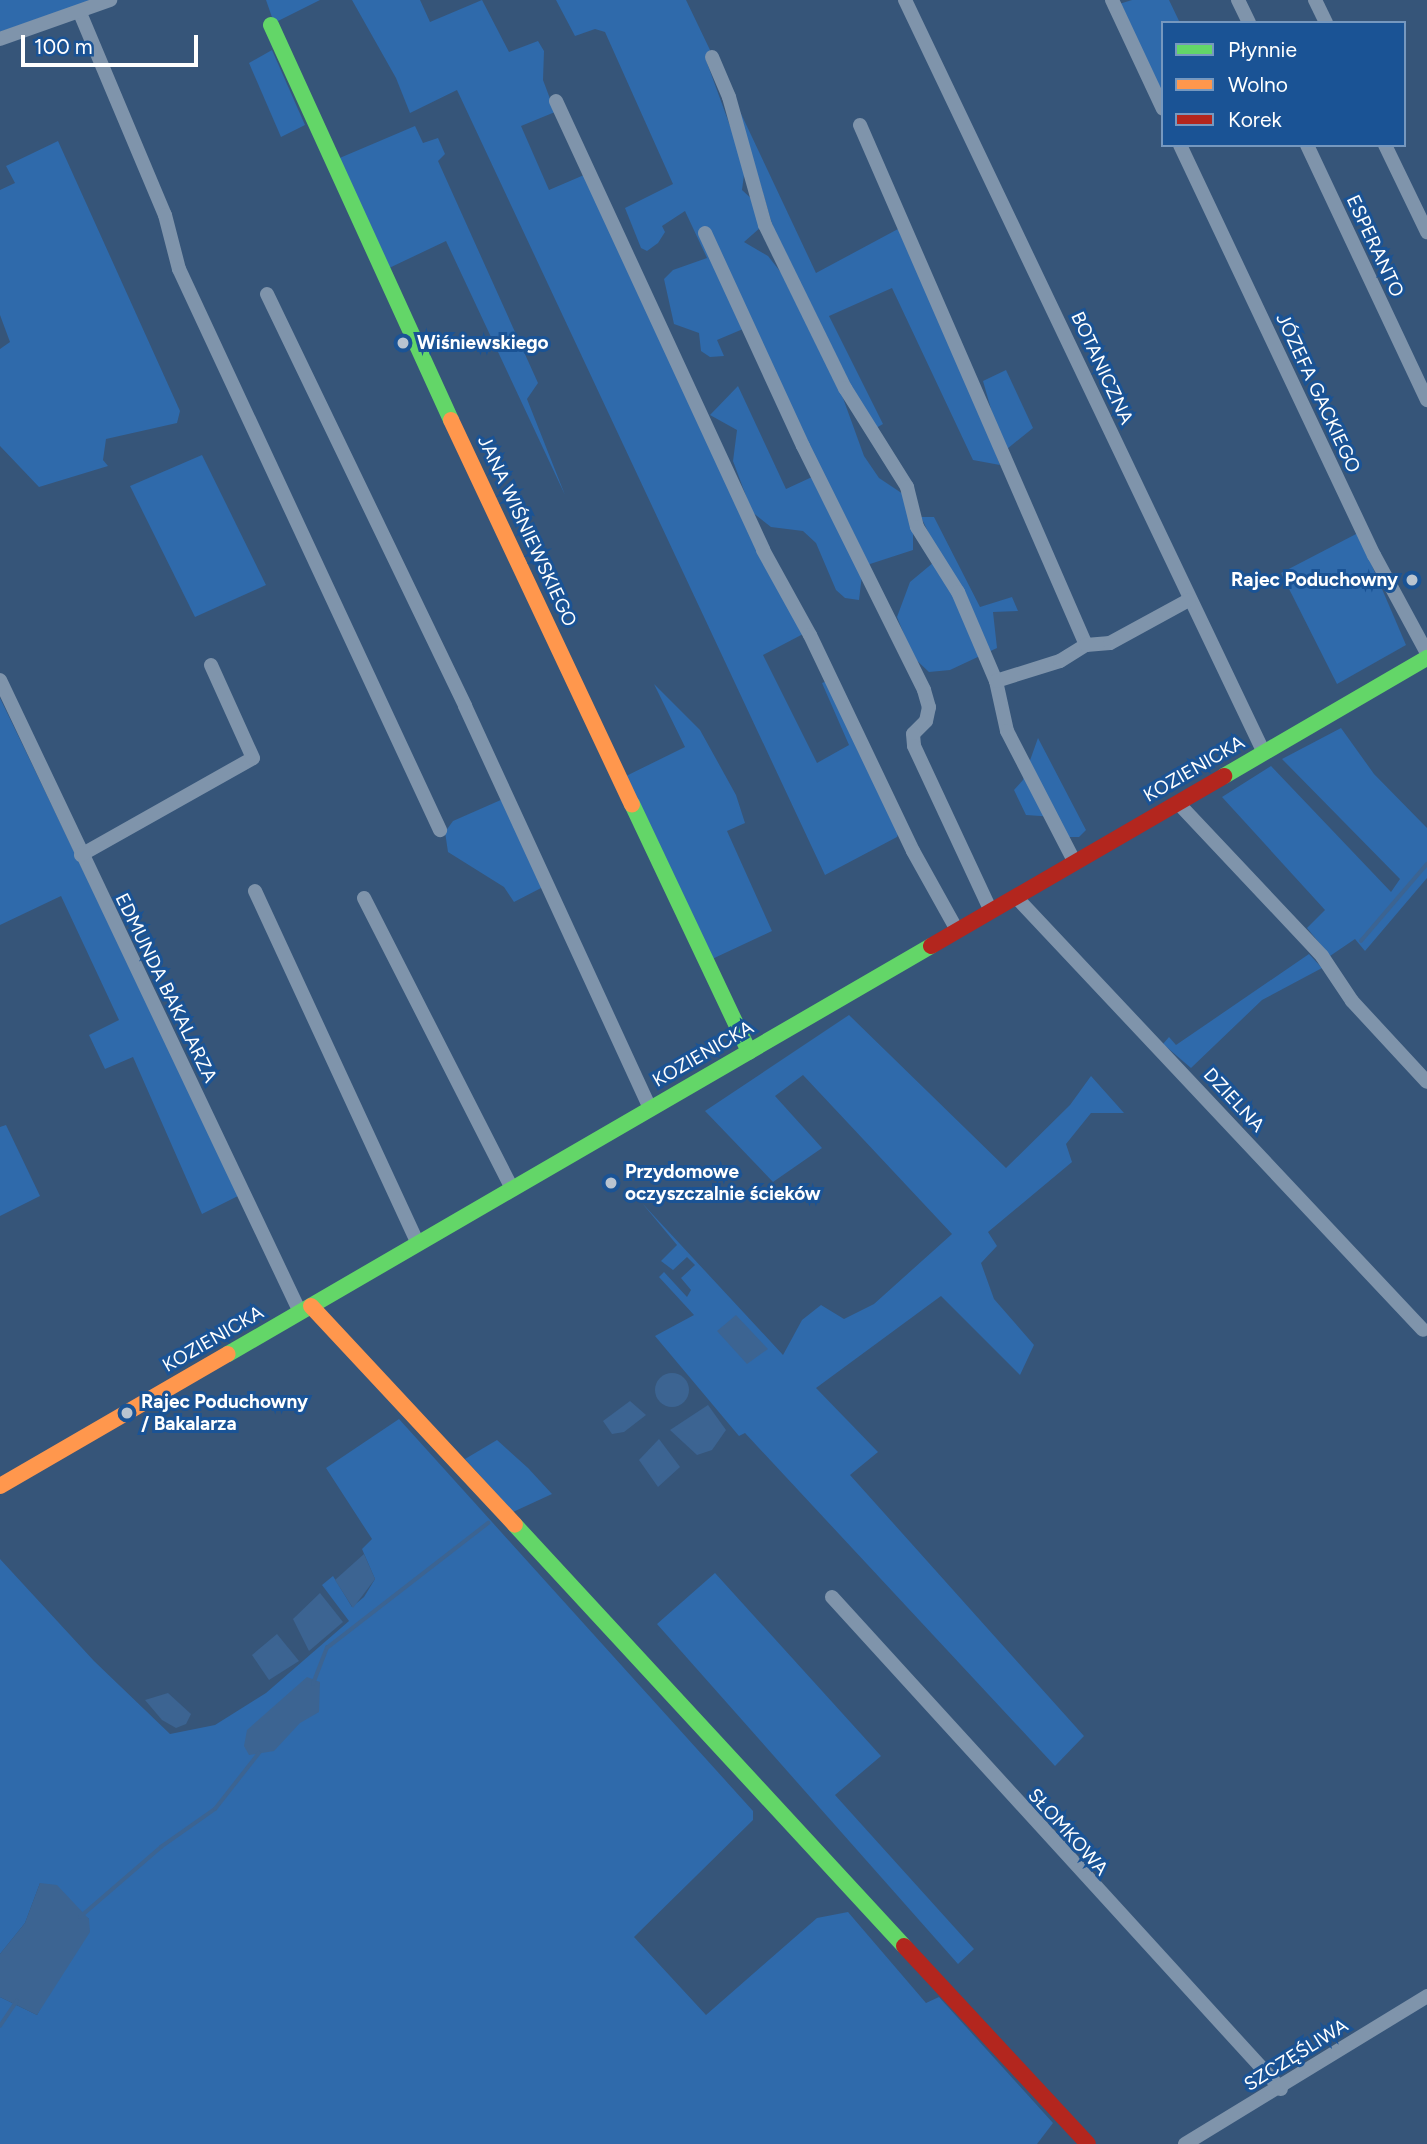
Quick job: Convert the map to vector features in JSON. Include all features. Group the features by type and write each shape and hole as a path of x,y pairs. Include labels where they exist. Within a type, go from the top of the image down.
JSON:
{"street":[{"path":"0,39 80,13 110,0"},
{"name":"BOTANICZNA","path":"905,0 1264,753"},
{"path":"1112,0 1161,105"},
{"path":"1238,0 1248,21"},
{"path":"1315,0 1325,21"},
{"path":"80,13 165,215 179,269 440,830"},
{"name":"JANA WIŚNIEWSKIEGO","path":"271,25 342,189 749,1052"},
{"path":"712,57 729,97 765,225 845,388 907,487 917,527 958,592 996,681 1007,731 1075,863"},
{"path":"556,101 763,550 810,635 907,840 957,930"},
{"path":"860,125 1086,645"},
{"name":"JÓZEFA GACKIEGO","path":"1181,147 1380,567 1427,656"},
{"name":"ESPERANTO","path":"1308,147 1427,400"},
{"path":"1386,147 1427,232"},
{"path":"705,233 808,456 924,690 929,707 926,720 914,734 914,746 991,911"},
{"path":"267,294 465,706 650,1109"},
{"path":"996,681 1060,661 1086,645 1110,643 1189,600"},
{"name":"KOZIENICKA","path":"0,1486 1427,656"},
{"path":"81,855 253,758 211,665"},
{"name":"EDMUNDA BAKALARZA","path":"0,680 81,855 306,1309"},
{"path":"1178,803 1322,956 1352,1001 1427,1082"},
{"path":"255,891 418,1243"},
{"name":"DZIELNA","path":"1016,897 1423,1330"},
{"path":"364,898 512,1189"},
{"path":"306,1309 481,1487 1088,2144"},
{"name":"SŁOMKOWA","path":"832,1597 1281,2089"},
{"name":"SZCZĘŚLIWA","path":"1185,2144 1281,2089 1427,1996"}],"shaded area":[{"path":"0,0 92,0 0,32"},
{"path":"266,0 320,0 274,23"},
{"path":"352,0 420,0 430,22 482,0 509,52 538,41 544,51 543,80 555,112 521,126 549,190 584,175 805,633 763,655 817,763 849,745 822,683 827,681 899,831 897,837 825,875 457,90 410,113 396,78"},
{"path":"556,0 686,0 710,50 706,60 745,167 742,190 755,202 761,227 744,242 768,256 790,284 736,103 816,273 898,229 980,411 1000,465 973,460 892,288 829,316 883,424 876,428 835,376 864,456 879,478 903,494 913,532 913,550 870,564 862,575 859,600 845,598 836,590 816,543 803,531 771,527 752,512 733,461 737,430 710,415 738,386 786,489 812,477 743,329 717,340 724,356 710,357 701,351 699,333 674,324 664,279 673,270 707,258 685,211 662,226 665,232 658,243 647,251 641,248 625,208 673,184 605,32 595,29 575,36"},
{"path":"1132,0 1169,0 1179,21 1161,21 1161,94 1119,4"},
{"path":"272,50 305,125 281,137 249,63"},
{"path":"415,126 423,143 438,138 445,154 438,161 538,383 527,399 565,495 446,241 387,269 335,160"},
{"path":"58,141 180,411 177,423 106,439 103,460 108,466 39,487 0,446 0,349 10,342 0,315 0,190 15,183 6,166"},
{"path":"1006,370 1033,428 1007,449 999,437 983,381"},
{"path":"202,455 266,585 195,617 130,486"},
{"path":"921,517 934,517 980,607 1012,597 1018,611 993,612 997,648 950,670 929,672 913,657 897,617 910,582 940,557"},
{"path":"1358,533 1406,645 1337,684 1281,573"},
{"path":"654,684 700,730 736,795 745,823 727,831 772,931 710,960 622,778 685,747"},
{"path":"0,698 240,1195 202,1214 133,1057 105,1069 89,1035 119,1020 61,896 0,925"},
{"path":"1341,728 1374,774 1427,828 1427,878 1365,951 1355,939 1330,956 1307,928 1325,910 1222,797 1271,766 1391,892 1400,879 1282,759"},
{"path":"1038,738 1086,830 1079,837 1069,837 1055,817 1026,815 1014,790 1023,780"},
{"path":"503,799 543,887 514,902 504,887 448,852 445,832 453,821"},
{"path":"1309,954 1322,968 1262,1000 1191,1068 1163,1044 1169,1037 1176,1045"},
{"path":"849,1015 1006,1168 1070,1105 1091,1076 1124,1113 1091,1113 1066,1144 1072,1162 988,1232 997,1246 981,1263 994,1299 1034,1345 1020,1375 941,1296 816,1388 878,1452 850,1475 1084,1736 1055,1766 745,1433 739,1436 655,1336 694,1315 659,1277 664,1272 687,1297 691,1290 681,1278 695,1265 687,1257 673,1270 661,1261 677,1245 642,1203 783,1355 802,1320 821,1305 844,1319 874,1304 952,1234 803,1075 775,1096 822,1148 773,1182 705,1111"},
{"path":"6,1125 40,1196 0,1216 0,1127"},
{"path":"736,1315 768,1349 747,1364 717,1331"},
{"path":"672,1373 684,1378 689,1390 684,1402 672,1407 660,1402 655,1390 660,1378"},
{"path":"630,1401 646,1415 624,1432 612,1434 603,1421"},
{"path":"708,1405 726,1430 712,1450 697,1455 670,1430"},
{"path":"399,1419 753,1811 753,1820 634,1937 706,2015 817,1918 848,1912 926,2003 939,1997 1053,2123 1037,2144 0,2144 0,1997 37,2015 89,1919 40,1883 25,1923 0,1954 0,1559 94,1661 170,1734 215,1725 266,1693 349,1621 322,1585 333,1576 352,1607 364,1597 375,1579 362,1549 372,1539 326,1468"},
{"path":"659,1439 680,1467 658,1487 639,1460"},
{"path":"497,1440 552,1494 513,1512 465,1459"},
{"path":"364,1554 375,1579 353,1608 335,1580"},
{"path":"715,1573 881,1756 835,1795 974,1949 958,1964 657,1624"},
{"path":"320,1593 343,1622 309,1651 293,1619"},
{"path":"277,1634 299,1661 269,1680 252,1655"},
{"path":"307,1677 320,1682 319,1712 300,1723 274,1751 249,1755 244,1746 247,1730"},
{"path":"168,1693 191,1714 186,1724 176,1728 162,1720 145,1700"},
{"path":"40,1883 57,1885 89,1919 90,1932 37,2015 0,1997 0,1954 25,1923"}],"waterway":[{"path":"1361,941 1427,864"},
{"path":"313,1684 327,1648 488,1523"},
{"path":"80,1917 161,1847 215,1809 259,1753"},
{"path":"0,2026 17,2001"}],"traffic: fast":[{"path":"271,25 451,420"},
{"path":"1224,776 1427,658"},
{"path":"632,804 749,1052"},
{"path":"228,1354 931,946"},
{"path":"515,1525 904,1946"}],"traffic: slow":[{"path":"451,420 632,804"},
{"path":"311,1306 515,1525"},
{"path":"0,1486 228,1354"}],"traffic: jam":[{"path":"931,946 1224,776"},
{"path":"904,1946 1088,2144"}],"place":[{"name":"Wiśniewskiego","path":"403,343"},
{"name":"Rajec Poduchowny","path":"1412,580"},
{"name":"Przydomowe oczyszczalnie ścieków","path":"611,1183"},
{"name":"Rajec Poduchowny / Bakalarza","path":"127,1413"}]}
